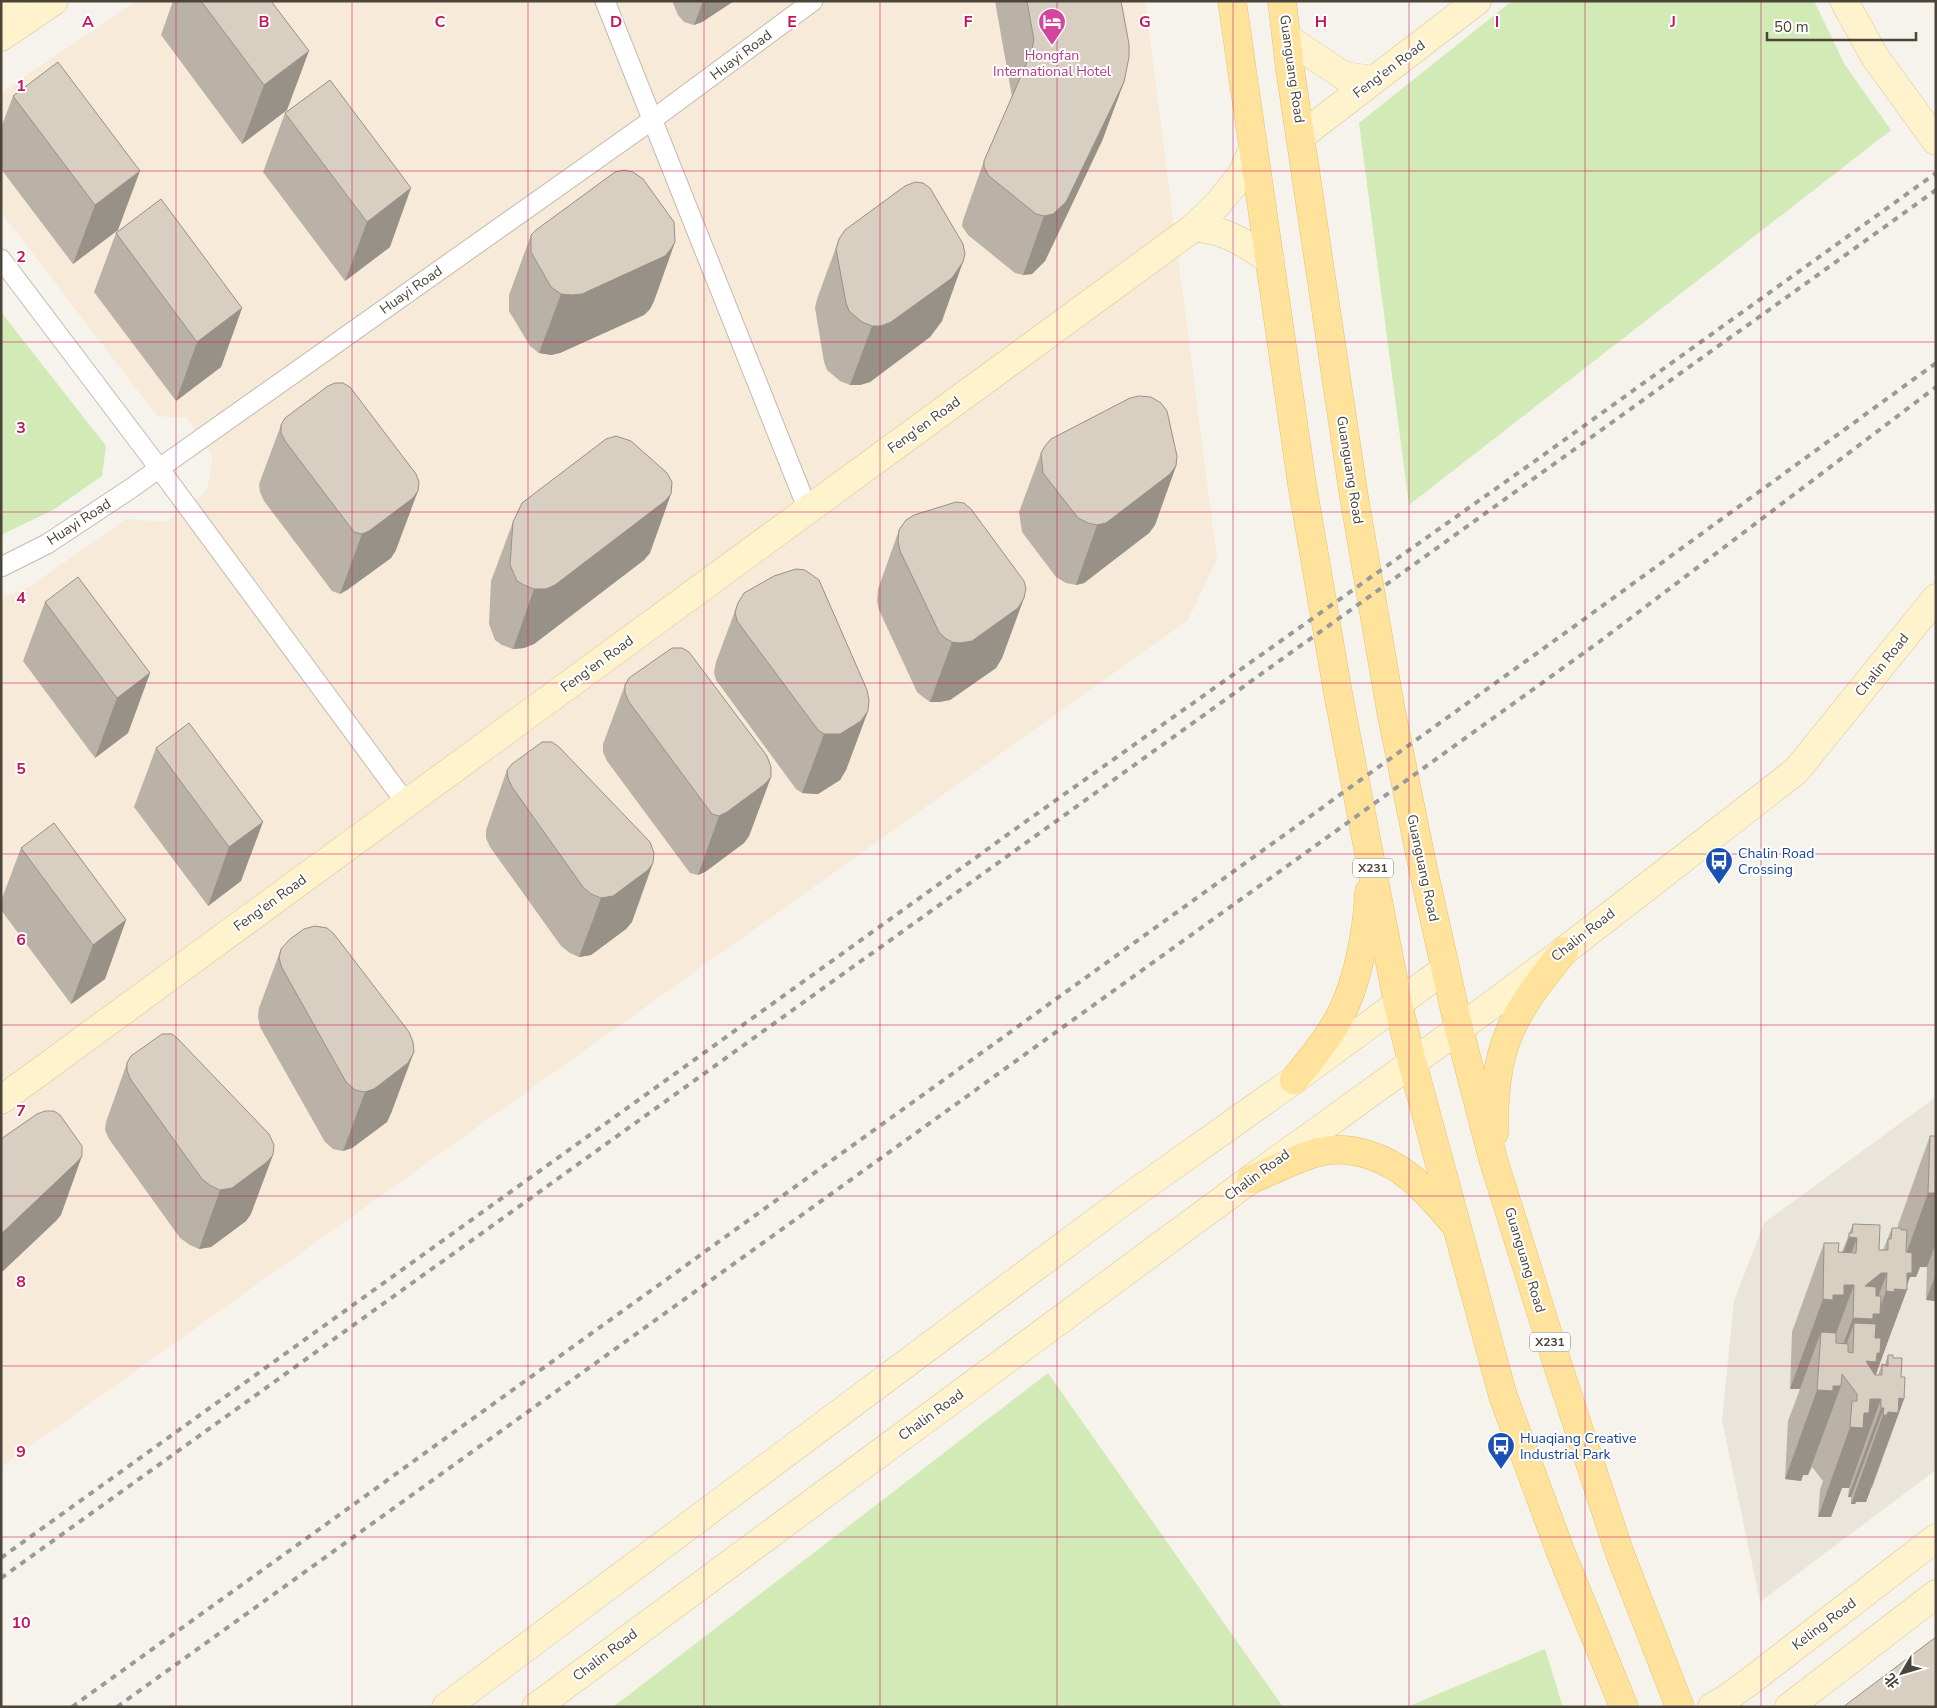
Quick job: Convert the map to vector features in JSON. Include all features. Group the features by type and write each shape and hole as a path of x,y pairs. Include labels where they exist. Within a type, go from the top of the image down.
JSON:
{"main road":[{"name":"X231","path":"1232,1 1302,484 1338,693 1371,855 1398,1004 1503,1396 1561,1553 1624,1707"},
{"name":"Guanguang Road","path":"1282,1 1362,546 1391,711 1445,969 1493,1159 1558,1366 1620,1554 1680,1707"},
{"path":"1294,1080 1316,1054 1337,1023 1349,994 1359,961 1364,931 1371,855"},
{"path":"1493,1159 1494,1110 1499,1069 1510,1032 1527,999 1564,951"},
{"path":"1251,1180 1319,1152 1342,1150 1367,1154 1410,1177 1434,1199 1457,1227"}],"street":[{"path":"1,9 12,1"},
{"path":"1,37 54,1"},
{"path":"605,1 808,510"},
{"name":"Huayi Road","path":"1,567 64,534 159,468 652,120 813,1"},
{"name":"Feng'en Road","path":"1301,136 1477,1"},
{"path":"1844,1 1875,57 1936,141"},
{"path":"1287,38 1344,76 1374,80"},
{"name":"Feng'en Road","path":"1,1100 1193,228 1215,207 1241,176 1253,148"},
{"path":"1193,228 1205,228 1238,239 1270,260"},
{"path":"1,259 159,468 406,803"},
{"name":"Chalin Road","path":"536,1707 1564,951 1796,771 1936,598"},
{"path":"446,1707 1129,1197 1294,1080 1445,969"},
{"name":"Keling Road","path":"1712,1707 1737,1691 1936,1538"},
{"path":"1789,1707 1936,1594"}],"shaded area":[{"path":"136,1 1145,1 1217,559 1188,620 1,1467 1,598 29,587 126,519 165,522 207,491 213,457 187,418 157,416 1,212 1,93"},
{"path":"1936,1097 1936,1470 1760,1602 1722,1420 1734,1301 1764,1223"}],"green space":[{"path":"1512,1 1814,1 1845,65 1891,130 1409,505 1359,123"},
{"path":"1,312 106,446 102,476 53,510 1,535"},
{"path":"1048,1373 1283,1707 613,1707"},
{"path":"1545,1649 1563,1707 1407,1707"}],"building":[{"path":"201,1 271,1 309,51 264,85"},
{"path":"1027,1 1121,1 1129,44 1129,57 1124,82 1066,202 1053,214 1044,216 1036,214 989,176 984,167 984,161 1031,53 1034,40"},
{"path":"58,62 140,171 95,205 13,96"},
{"path":"330,80 411,188 367,222 285,113"},
{"path":"624,170 633,172 643,179 674,222 675,242 665,256 582,294 561,294 551,287 531,252 531,235 615,172"},
{"path":"915,182 923,183 930,188 963,244 965,254 963,262 952,278 891,322 881,326 872,326 862,322 849,311 836,249 839,239 845,230 905,186"},
{"path":"161,199 242,308 197,342 116,233"},
{"path":"335,383 343,383 350,387 416,474 419,482 418,491 413,498 369,531 362,534 354,532 285,441 281,433 281,425 285,418 328,386"},
{"path":"1139,396 1151,397 1161,403 1167,411 1177,456 1176,466 1170,474 1106,523 1097,525 1088,523 1078,518 1043,473 1041,453 1051,439 1130,398"},
{"path":"616,436 631,441 667,473 672,482 671,494 665,501 555,585 546,589 534,589 517,581 510,565 513,522 522,503 606,439"},
{"path":"956,502 964,503 971,509 1024,581 1026,589 1024,598 1018,608 972,641 960,643 952,642 939,632 900,551 898,541 899,530 906,520 914,515"},
{"path":"796,569 805,570 819,580 867,690 869,700 868,711 861,721 840,734 824,734 818,730 737,621 735,612 744,593 774,576"},
{"path":"78,577 150,673 117,698 45,602"},
{"path":"672,648 682,648 689,652 767,756 771,767 771,777 765,784 719,816 712,814 629,702 625,693 625,685 629,678"},
{"path":"189,723 263,822 229,847 156,748"},
{"path":"542,742 552,742 559,747 650,842 654,853 653,863 648,870 613,896 601,898 591,894 583,887 512,787 507,770 512,764"},
{"path":"54,823 126,920 93,945 21,848"},
{"path":"315,926 327,928 334,934 409,1032 413,1042 414,1052 408,1063 374,1089 365,1092 355,1090 346,1082 282,968 279,958 281,949 290,939 304,929"},
{"path":"162,1034 172,1034 178,1039 269,1134 274,1145 273,1155 267,1162 232,1188 220,1190 202,1179 131,1080 127,1071 127,1063 131,1056"},
{"path":"45,1111 54,1111 60,1115 82,1146 82,1156 1,1234 1,1139 37,1114"},
{"path":"1930,1136 1936,1136 1936,1193 1928,1193"},
{"path":"1853,1224 1880,1225 1879,1250 1888,1250 1888,1239 1891,1239 1892,1228 1907,1230 1906,1252 1912,1253 1912,1273 1907,1273 1907,1290 1894,1289 1895,1292 1886,1291 1887,1273 1881,1273 1865,1286 1876,1287 1876,1296 1881,1296 1880,1314 1873,1314 1873,1319 1853,1318 1854,1285 1844,1285 1844,1295 1833,1295 1833,1300 1823,1299 1824,1243 1839,1243 1838,1252 1856,1253 1857,1238 1849,1237 1849,1233 1852,1233"},
{"path":"1854,1323 1876,1324 1875,1338 1881,1338 1880,1353 1877,1353 1876,1362 1866,1361 1875,1375 1882,1375 1882,1364 1888,1366 1888,1355 1893,1355 1893,1358 1902,1358 1901,1377 1905,1377 1904,1399 1899,1398 1898,1413 1888,1412 1887,1415 1883,1415 1884,1408 1881,1408 1881,1399 1870,1399 1869,1413 1864,1413 1863,1428 1850,1427 1852,1401 1857,1401 1857,1394 1842,1374 1841,1386 1833,1386 1833,1391 1817,1390 1821,1332 1836,1333 1836,1343 1848,1344 1848,1352 1853,1353"},
{"path":"1936,1637 1936,1707 1843,1707"}],"railway":[{"path":"1,1558 1035,815 1542,456 1936,173"},
{"path":"1,1578 1936,190"},
{"path":"72,1707 1583,620 1936,363"},
{"path":"117,1707 1599,642 1936,387"}],"place":[{"name":"Hongfan International Hotel","path":"1052,46"},
{"name":"Chalin Road Crossing","path":"1719,885"},
{"name":"Huaqiang Creative Industrial Park","path":"1501,1470"}]}
